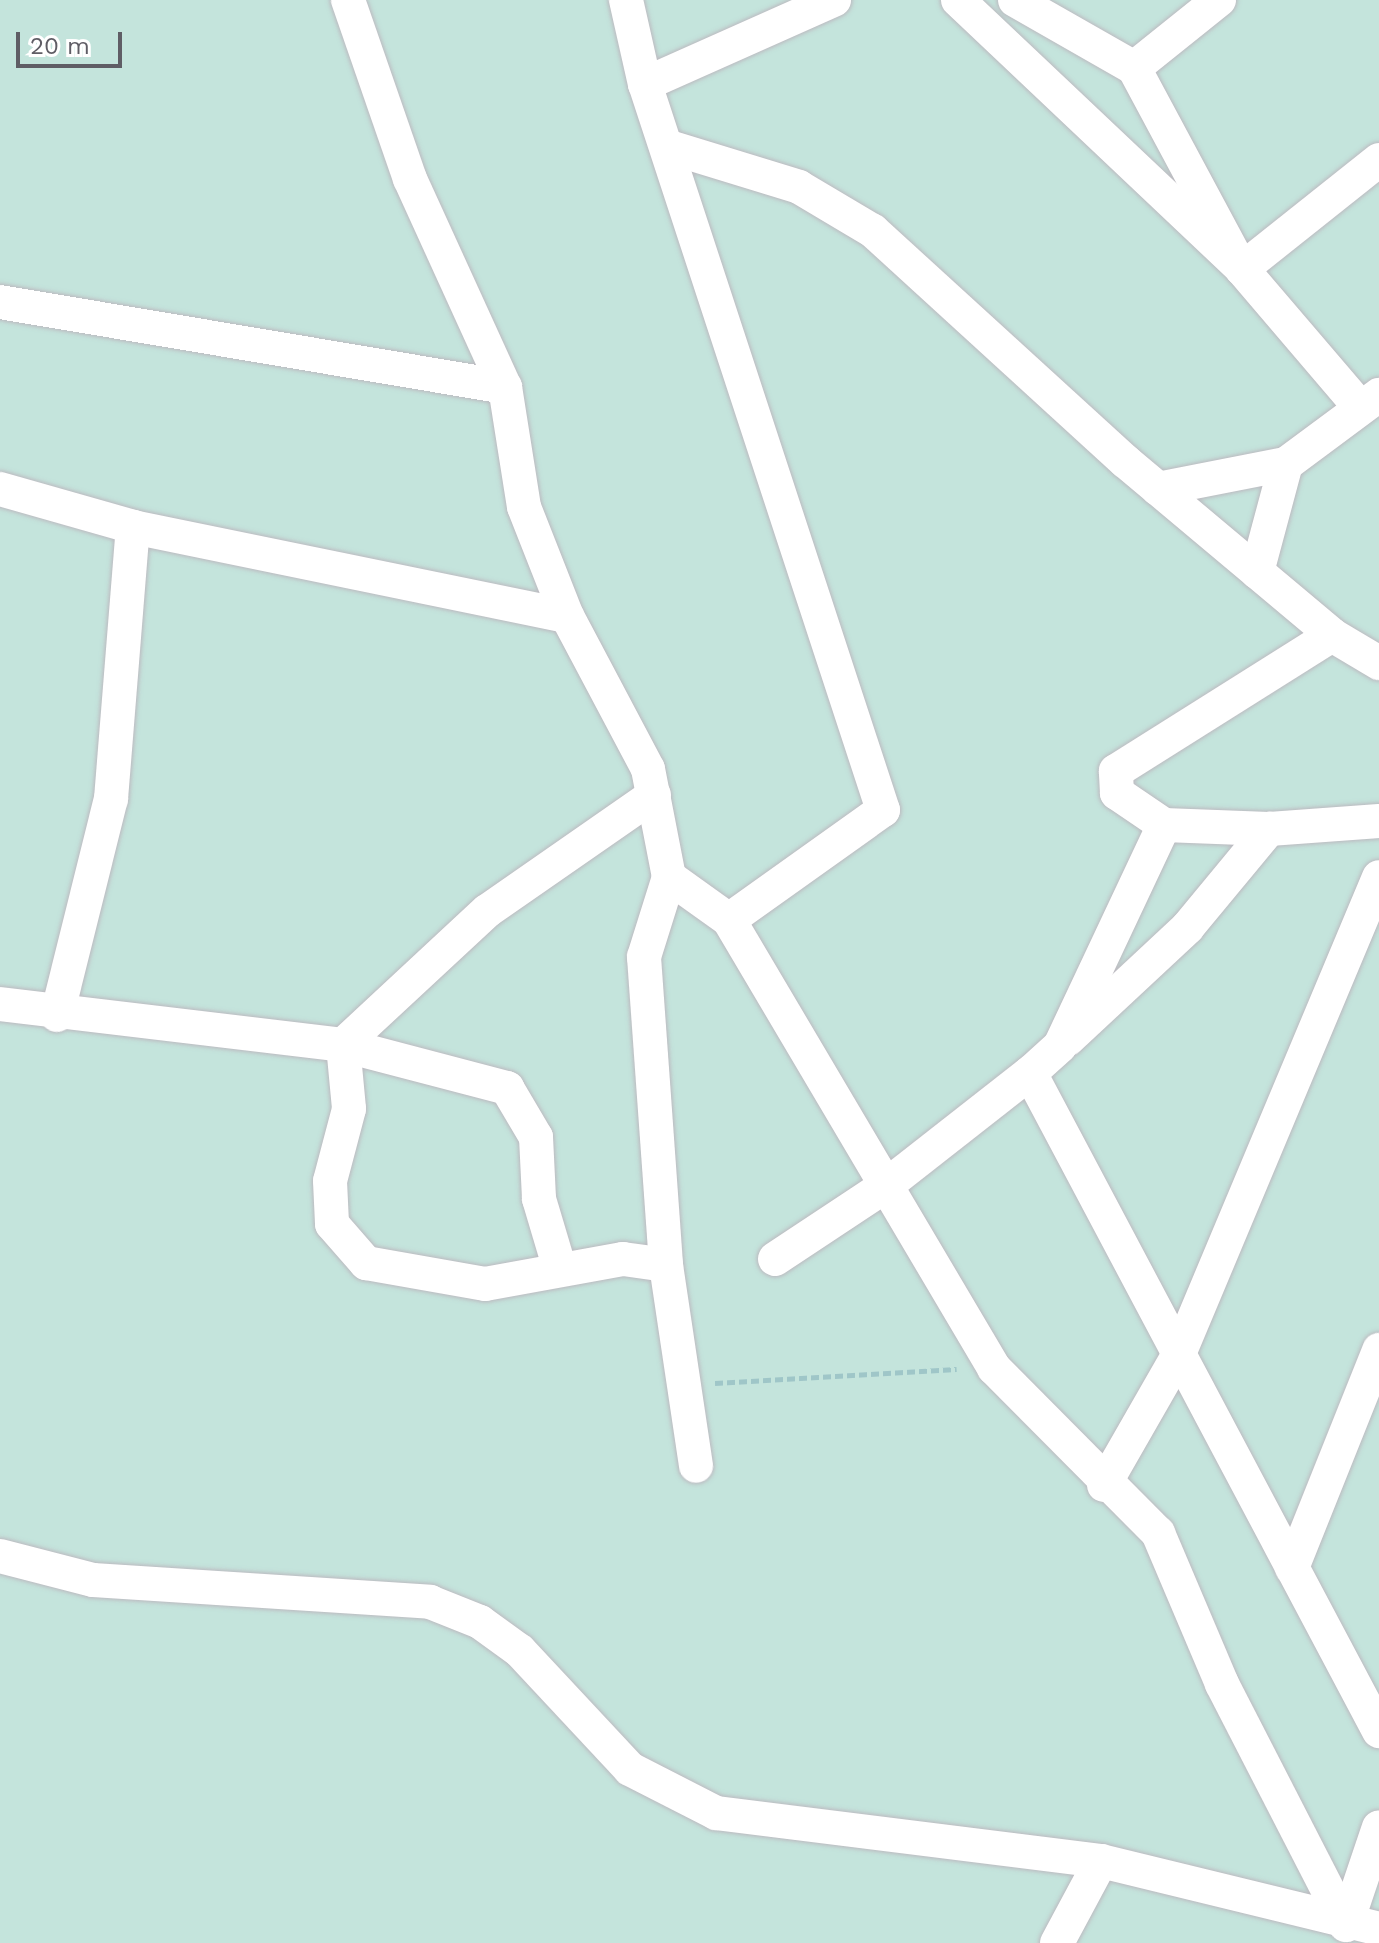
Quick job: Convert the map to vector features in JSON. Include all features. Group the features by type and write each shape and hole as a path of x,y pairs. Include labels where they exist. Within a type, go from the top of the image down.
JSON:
{"street":[{"path":"348,0 410,179 505,387 524,507 567,616 648,769 669,877 644,957 666,1265 696,1466"},
{"path":"626,0 645,84 883,810 729,920"},
{"path":"645,84 834,0"},
{"path":"958,0 1242,269 1370,401 1286,464 1158,489"},
{"path":"1015,0 1134,68 1242,269"},
{"path":"1134,68 1219,0"},
{"path":"666,146 799,187 873,231 1158,489 1332,635 1379,663"},
{"path":"1242,269 1379,160"},
{"path":"0,302 505,387"},
{"path":"1257,572 1286,464"},
{"path":"0,489 133,527 567,616"},
{"path":"57,1015 111,799 133,527"},
{"path":"1332,635 1116,771 1117,793 1164,825 1269,829 1379,821"},
{"path":"343,1045 487,911 654,795"},
{"path":"1060,1046 1164,825"},
{"path":"775,1259 887,1185 1030,1073 1187,928 1269,829"},
{"path":"669,877 729,920 812,1071 887,1185 994,1368 1104,1485 1158,1533 1222,1684 1363,1927"},
{"path":"1104,1485 1179,1354 1379,877"},
{"path":"0,1004 57,1015 343,1045 507,1088 536,1137 539,1199 559,1266"},
{"path":"343,1045 349,1109 330,1181 332,1224 366,1263 485,1284 559,1266 623,1259 666,1265"},
{"path":"1030,1073 1379,1731"},
{"path":"1292,1568 1379,1350"},
{"path":"0,1556 93,1580 430,1602 480,1622 520,1651 630,1769 716,1813 1101,1861 1363,1927"},
{"path":"1363,1927 1379,1827"},
{"path":"1057,1943 1101,1861"}],"path":[{"path":"683,1385 994,1368"}],"shaded area":[{"path":"0,0 1379,0 1379,1943 0,1943"}]}
